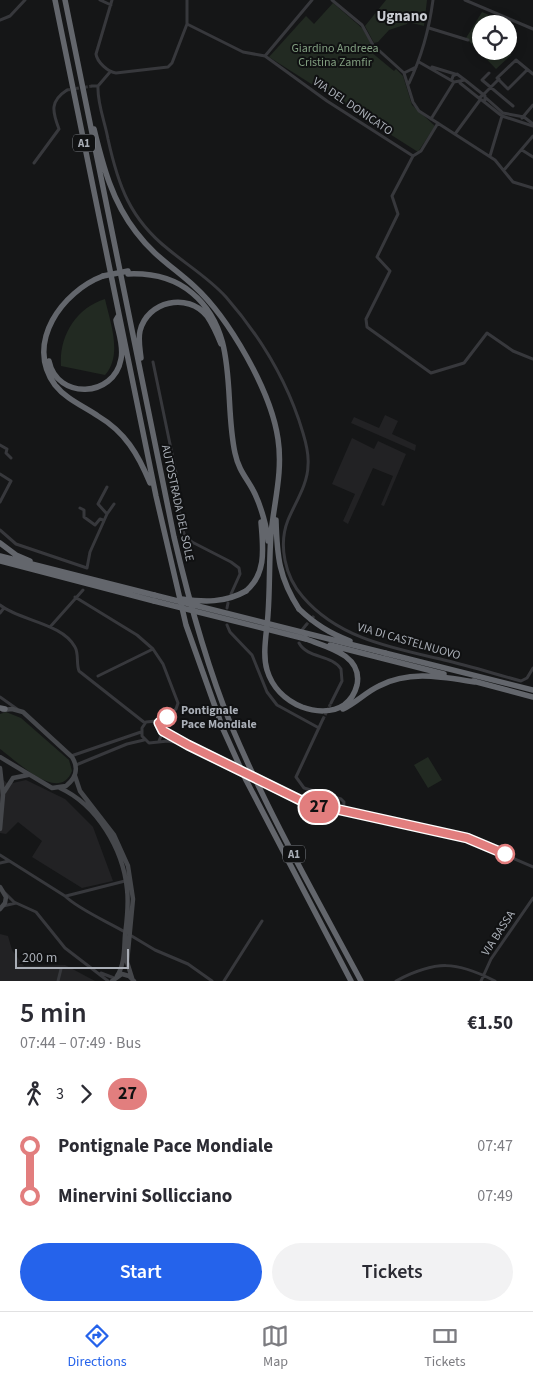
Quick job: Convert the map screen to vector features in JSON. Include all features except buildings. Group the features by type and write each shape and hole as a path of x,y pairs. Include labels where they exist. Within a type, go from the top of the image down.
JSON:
{"highway":[{"name":"AUTOSTRADA DEL SOLE","path":"55,0 156,496 186,625 223,729 251,789 351,981"},
{"name":"AUTOSTRADA DEL SOLE","path":"65,0 178,554 210,670 231,724 263,796 362,981"},
{"path":"86,106 92,118 105,172 122,211 149,248 201,294 224,319 237,340 269,409 278,436 280,457 272,533 266,643 267,667 277,690 291,701 306,709 323,711 338,708 350,699 356,687 357,674 354,666 348,657 306,639"},
{"path":"156,496 139,456 126,438 114,426 62,393 53,382 45,361 46,337 56,313 80,288 104,278 128,272 148,271 164,274 182,282 201,294"},
{"path":"128,272 163,278 193,294 208,309 219,326 226,358 235,456 242,475 255,493 268,547 264,656 266,672 276,691 297,707 314,712 328,713 345,708 382,684 399,678 422,676 475,682"},
{"path":"104,278 75,297 59,316 50,334 47,355 50,366 61,381 75,389 91,390 103,386 114,377 122,357 116,320 119,315"},
{"path":"140,366 142,361 138,341 144,320 154,309 175,302 190,304 207,316 215,330 226,358"},
{"path":"276,502 277,556 287,590 299,608 313,623 329,633 385,653"},
{"path":"154,598 208,602 232,598 246,591 257,580 262,564 260,510"},
{"path":"0,543 16,555 41,567"},
{"path":"1,560 41,567 306,639 533,697"},
{"path":"1,560 533,690"}],"main road":[{"path":"2,709 20,711 71,756 76,765 75,776 79,789 110,828 126,861 133,895 122,962 114,978"},
{"path":"0,757 47,786 60,788 79,798 105,830 119,857 126,881 128,906 127,962 133,979"},
{"path":"0,768 3,795 0,829"},
{"path":"3,795 13,778 30,776"},
{"path":"60,788 69,783 75,776"},
{"path":"0,887 6,893 6,899 1,908"},
{"path":"114,978 124,974 133,979"}],"street":[{"path":"0,20 10,16 25,0"},
{"path":"100,0 111,6"},
{"path":"110,72 97,59 96,54 112,0"},
{"path":"92,86 98,86 110,72 168,67 172,63 187,24 187,0"},
{"path":"265,56 312,0"},
{"path":"332,0 362,25 373,45 404,73 409,83 415,106 431,119 490,156 513,182 522,187 533,188"},
{"path":"404,73 421,63 433,0"},
{"path":"465,0 533,29"},
{"name":"VIA DEL DONICATO","path":"187,24 243,52 265,56 327,101 413,156"},
{"path":"429,28 468,40"},
{"path":"454,134 498,80 497,78 516,60 533,74"},
{"path":"421,63 460,74 503,113 524,116 533,125"},
{"path":"421,63 453,81 466,80"},
{"path":"409,83 417,66"},
{"path":"498,80 508,88 527,70"},
{"path":"489,73 482,80 513,106"},
{"path":"431,119 453,81 455,74"},
{"path":"459,82 502,116 533,125"},
{"name":"VIA DI CASTELNUOVO","path":"98,86 116,178 129,204 146,228 166,248 207,279 226,297 271,359 286,384 303,433 308,466 304,483 288,520 283,548 291,580 302,596 316,614 347,632 365,639 520,681 527,678 533,668"},
{"path":"34,163 59,129 53,115 55,103 57,97 66,90"},
{"path":"519,122 533,105"},
{"path":"490,156 502,116"},
{"path":"438,123 421,151 413,156 392,196 398,214 377,257 390,271 366,319 367,327 431,373 464,363 487,333 513,351 533,358"},
{"path":"504,170 533,136"},
{"path":"522,150 533,157"},
{"path":"153,362 176,478 177,499 184,534 192,542 239,568 240,574 231,594"},
{"path":"0,445 7,449 6,453 11,458"},
{"path":"0,474 10,479 11,483 0,502"},
{"path":"107,487 98,504 107,514"},
{"path":"0,530 16,544 87,568 90,552 103,520 114,504"},
{"path":"80,508 84,510 84,517 95,525 100,519 103,520"},
{"path":"50,628 83,590"},
{"path":"75,597 133,633 153,649 163,664 178,703 176,709 159,723"},
{"path":"227,608 228,603"},
{"path":"0,605 50,628 74,645 79,671 136,718 145,723 152,721 159,723 163,731 289,796 319,807 472,841 533,867"},
{"path":"0,613 4,608"},
{"path":"227,625 230,632 252,655 267,692 277,705 319,728"},
{"path":"302,630 306,625"},
{"path":"299,642 307,651 331,660 341,669 342,681 331,703"},
{"path":"98,676 153,649"},
{"path":"0,697 20,711"},
{"path":"323,719 296,777 304,788 340,799 344,802 343,812"},
{"path":"144,740 141,732 145,723"},
{"path":"158,742 163,731"},
{"path":"71,756 82,754 141,732"},
{"path":"76,765 127,744 144,740 150,743 168,741 188,745"},
{"path":"0,855 66,896 72,903 154,950 188,964 212,981"},
{"path":"0,863 9,861"},
{"path":"66,896 126,881"},
{"path":"6,893 17,903 36,912 65,948 108,981"},
{"name":"VIA BASSA","path":"481,981 492,957 533,898"},
{"path":"1,908 17,903"},
{"path":"529,903 533,907"},
{"path":"224,981 262,921"},
{"path":"396,981 422,969 439,965 462,967 495,981"},
{"path":"58,981 61,969"},
{"path":"93,970 114,978"}],"shaded area":[{"path":"385,415 398,421 392,434 416,445 415,451 351,423 354,417 379,428"},
{"path":"352,438 374,449 378,441 406,454 384,506 381,505 393,476 373,468 348,524 343,521 355,494 332,484"},
{"path":"0,777 8,784 26,780 65,799 93,827 113,881 82,888 32,857 42,841 18,822 6,834 0,833"},
{"path":"0,934 8,936 12,950 24,966 65,965 95,981 0,981"}],"green space":[{"path":"386,0 427,0 424,26 408,22 389,30 378,42 374,43 365,26"},
{"name":"Giardino Andreea Cristina Zamfir","path":"333,3 362,28 374,48 371,52 403,76 412,105 435,126 418,152 269,57 306,16 314,24"},
{"path":"472,28 472,44 466,38"},
{"path":"487,60 506,60 496,69"},
{"path":"105,299 114,338 114,348 110,367 105,375 61,366 63,344 71,325 86,309"},
{"path":"6,712 21,718 69,760 72,771 66,780 58,783 48,782 27,770 0,749 0,714"},
{"path":"428,757 442,780 428,788 414,765"}],"tunnel":[{"path":"67,90 92,86"},
{"path":"306,625 315,615"},
{"path":"323,719 331,703"}],"bus line":[{"name":"27","path":"167,717 159,723 163,731 289,796 319,807 467,838 505,854"}],"place":[{"name":"Pontignale Pace Mondiale","path":"167,717"}],"district":[{"name":"Ugnano","path":"402,16"}]}
